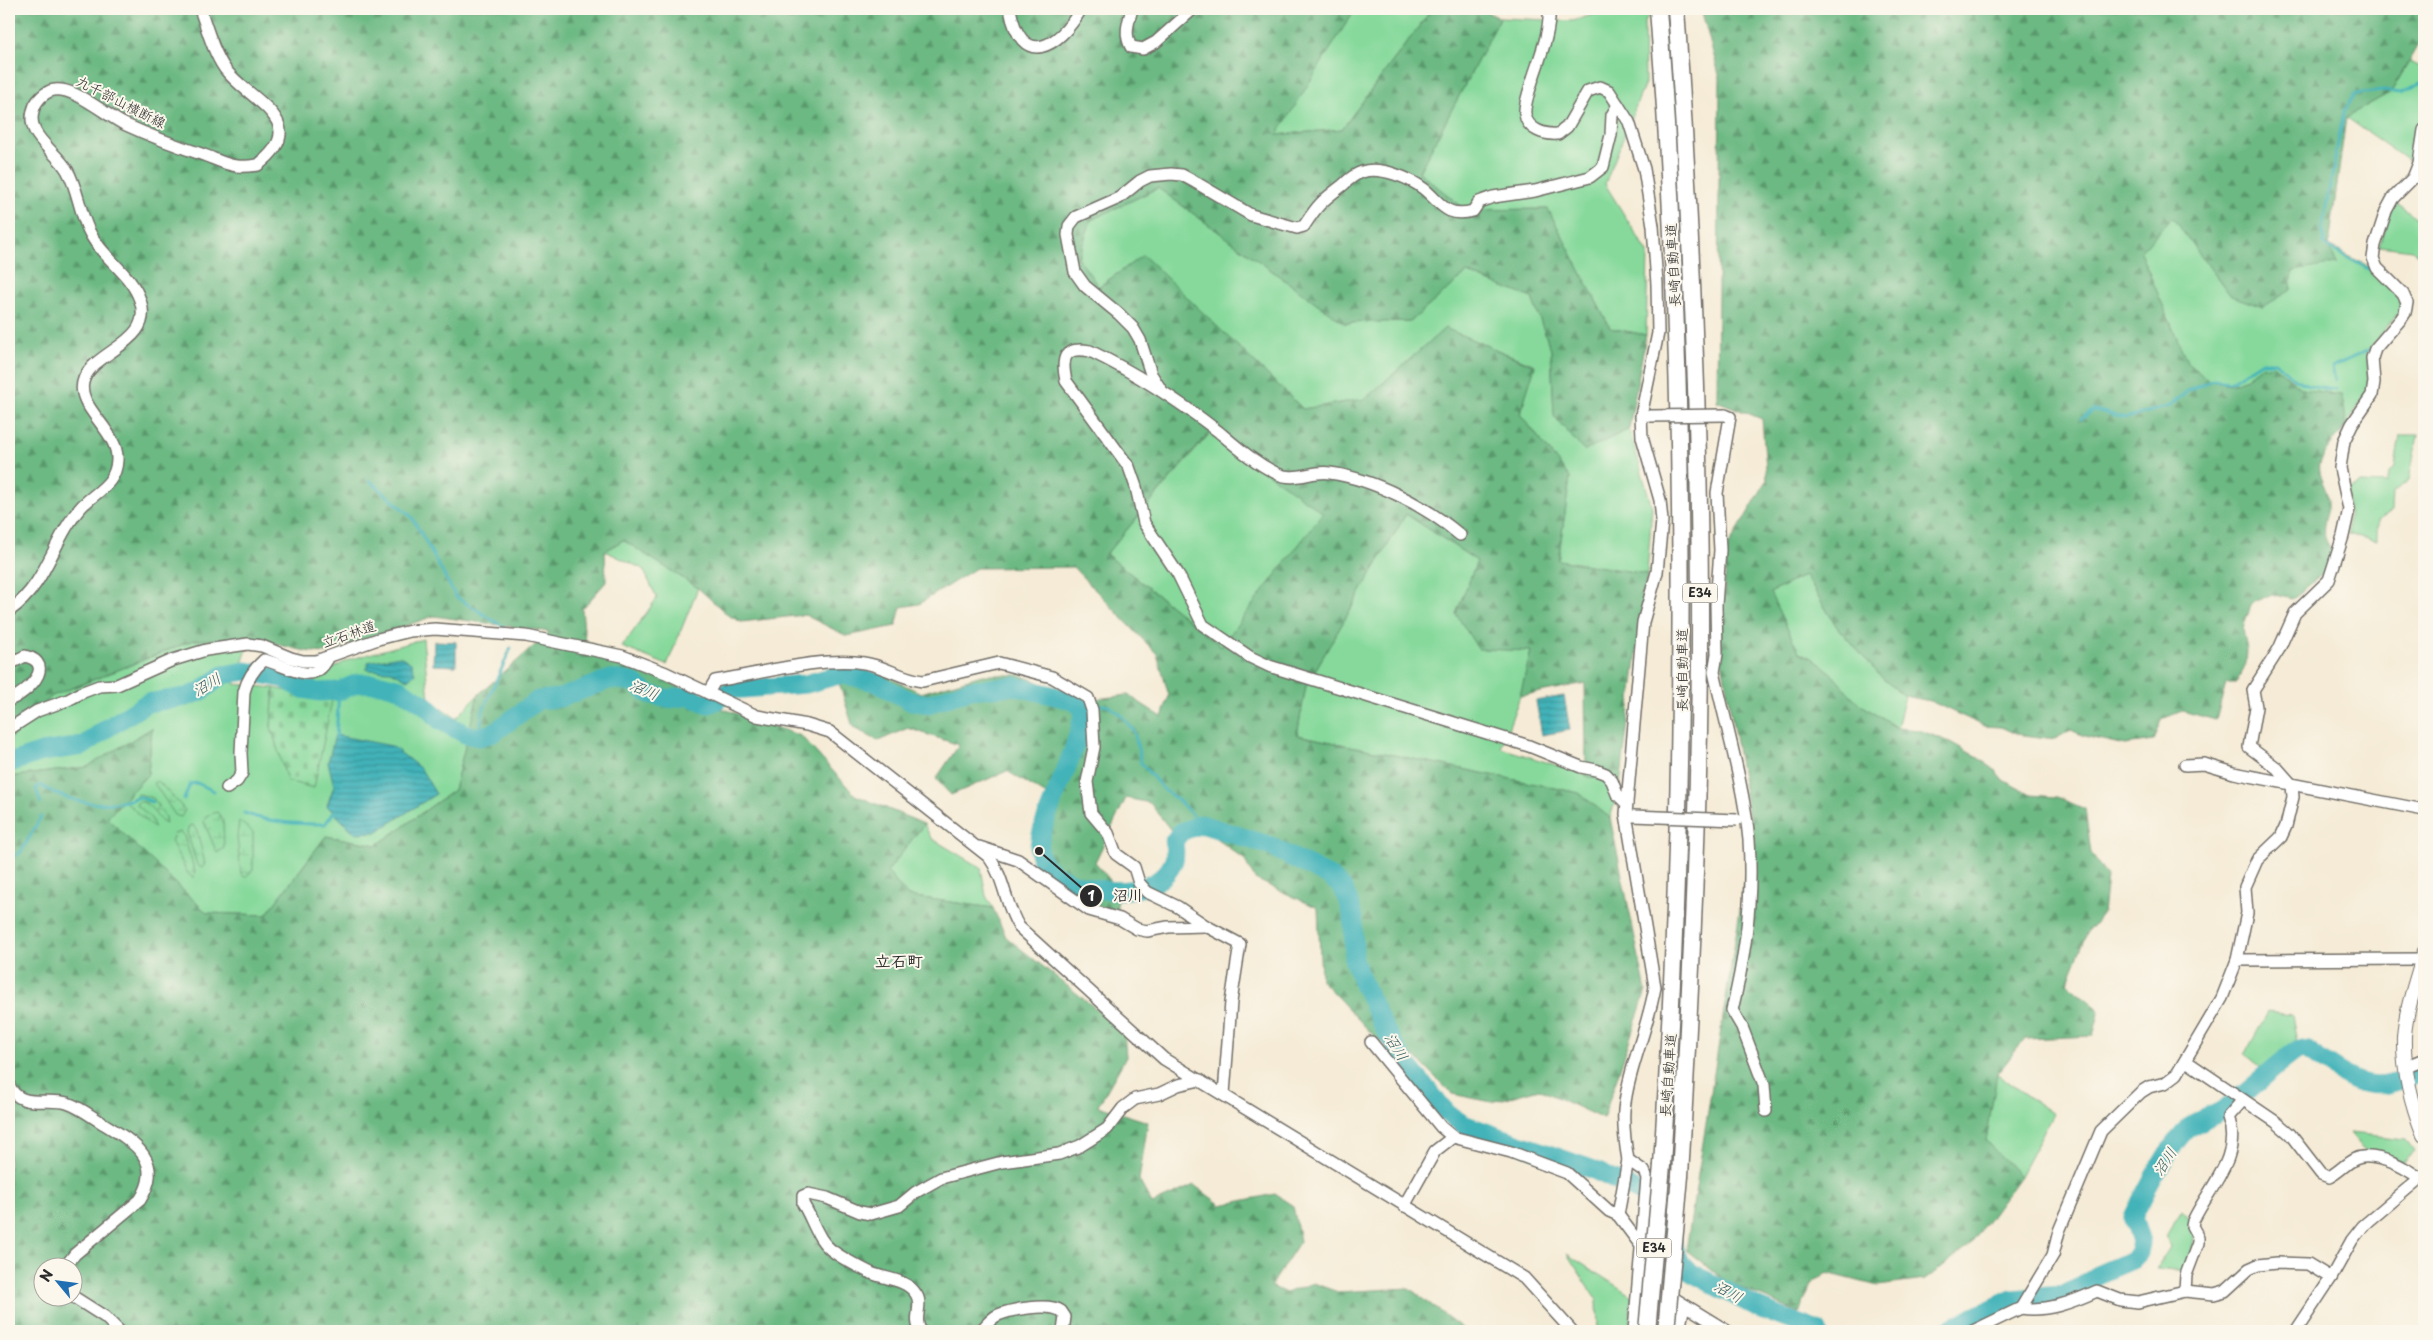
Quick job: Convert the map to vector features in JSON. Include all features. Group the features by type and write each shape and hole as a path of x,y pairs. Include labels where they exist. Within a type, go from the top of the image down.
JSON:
{"highway":[{"name":"長崎自動車道","path":"1666,1331 1680,1176 1696,871 1700,596 1690,250 1676,9"},
{"name":"長崎自動車道","path":"1647,1331 1662,1165 1673,999 1678,871 1682,586 1674,271 1658,10"}],"main road":[{"path":"2424,956 2407,1016 2404,1037 2406,1066 2412,1101 2424,1135"}],"street":[{"name":"九千部山横断線","path":"9,611 33,590 74,517 84,504 108,485 116,471 118,458 116,447 85,401 82,392 83,382 88,371 96,362 120,348 132,336 142,312 138,294 101,251 89,232 68,173 61,160 36,135 32,123 32,112 43,94 53,90 62,90 82,98 122,123 157,139 235,166 258,165 275,148 280,128 268,106 235,81 223,66 200,9"},
{"path":"1010,9 1014,30 1019,39 1027,44 1043,46 1054,42 1070,28 1081,9"},
{"path":"1132,9 1126,31 1128,41 1132,47 1144,49 1156,42 1193,9"},
{"path":"1549,9 1550,17 1526,102 1525,115 1529,124 1542,132 1558,134 1568,126 1588,91 1600,87 1610,92 1629,122 1644,169 1653,226 1658,333 1642,437 1660,500 1662,521 1657,572 1643,622 1629,812 1655,987 1651,1012 1628,1087 1624,1110 1624,1135 1628,1160 1618,1215"},
{"path":"1161,390 1151,374 1140,340 1133,328 1085,286 1075,272 1068,235 1069,226 1076,217 1119,198 1140,180 1150,176 1171,174 1182,175 1196,182 1251,215 1297,228 1304,226 1315,208 1327,195 1363,172 1381,172 1398,176 1424,189 1443,208 1461,214 1472,211 1479,202 1494,197 1535,191 1590,177 1603,167 1611,135 1612,115 1618,105"},
{"path":"2021,1308 2053,1254 2059,1231 2100,1131 2141,1092 2149,1087 2165,1083 2178,1074 2222,998 2237,960 2247,913 2246,887 2257,860 2281,837 2284,831 2293,797 2292,785 2277,768 2249,747 2256,707 2253,690 2279,649 2295,613 2329,580 2343,536 2349,508 2340,468 2343,447 2352,424 2372,395 2374,382 2372,358 2375,349 2401,319 2405,313 2407,303 2404,294 2377,268 2373,258 2386,211 2393,198 2413,178 2419,163 2424,130"},
{"path":"1460,535 1442,520 1369,482 1328,472 1288,477 1281,475 1253,461 1220,433 1161,390 1090,351 1071,350 1064,360 1063,370 1066,381 1129,467 1136,487 1144,523 1178,574 1203,625 1250,657 1269,666 1529,746 1581,767 1606,774 1612,781 1617,794 1629,812"},
{"path":"1646,416 1725,415 1730,417 1717,493 1720,550 1716,605 1717,654 1714,672 1741,820 1749,841 1749,917 1742,969 1732,1010 1742,1027 1764,1085 1766,1111"},
{"name":"立石林道","path":"9,729 37,711 68,700 83,692 100,686 117,685 173,660 206,650 248,644 262,646 304,661 328,658 378,639 410,631 435,629 526,636 622,656 666,673 757,716 807,725 830,732 977,847"},
{"path":"9,664 25,656 32,658 37,663 39,672 34,684 18,697 9,700"},
{"path":"227,788 237,781 242,773 242,729 246,683 260,663 264,660 305,674 314,674 323,667 328,658"},
{"path":"708,692 716,681 833,661 865,663 911,680 923,681 999,664 1052,677 1088,698 1092,710 1094,747 1087,782 1091,813 1108,833 1116,854 1134,867 1139,882 1147,892 1178,907 1206,926 1240,944 1232,1002 1224,1094"},
{"path":"2185,765 2216,766 2234,774 2424,810"},
{"path":"1629,812 1741,820"},
{"path":"977,847 1018,860 1089,910 1120,919 1137,929 1206,926"},
{"path":"977,847 997,868 1011,914 1019,927 1164,1059 1524,1278 1572,1331"},
{"path":"2237,960 2424,956"},
{"path":"1371,1042 1441,1127 1453,1137 1511,1152 1568,1173 1609,1211 1618,1215 1642,1247"},
{"path":"2406,1066 2424,1059"},
{"path":"2186,1061 2290,1134 2321,1174 2330,1177 2341,1171 2354,1159 2368,1156 2402,1166 2422,1178 2364,1226 2352,1240 2331,1278 2296,1331"},
{"path":"920,1331 917,1318 919,1300 916,1293 888,1276 873,1274 833,1252 817,1232 811,1215 802,1204 803,1196 808,1194 827,1198 860,1212 871,1214 899,1206 916,1192 942,1178 973,1168 1059,1154 1107,1129 1123,1108 1135,1100 1159,1094 1178,1085 1200,1080"},
{"path":"9,1085 18,1096 26,1101 54,1100 79,1109 122,1135 143,1152 150,1168 147,1190 140,1200 72,1258"},
{"path":"2185,1291 2186,1274 2198,1242 2198,1237 2192,1226 2193,1221 2231,1152 2232,1129 2228,1117 2243,1100"},
{"path":"1404,1206 1434,1151 1453,1137"},
{"path":"1628,1160 1644,1171 1647,1178 1634,1331"},
{"path":"1974,1331 2021,1308 2040,1308 2073,1302 2096,1291 2120,1300 2138,1302 2185,1291 2214,1294 2225,1291 2249,1269 2258,1265 2308,1264 2331,1278"},
{"path":"1638,1292 1675,1299 1727,1331"},
{"path":"82,1302 106,1317 119,1331"},
{"path":"1679,1331 1684,1305"},
{"path":"981,1331 990,1320 999,1315 1046,1306 1062,1310 1065,1317 1063,1331"}],"green space":[{"path":"9,9 1355,9 1277,135 1342,129 1432,9 1480,9 1500,18 1419,172 1466,210 1548,209 1610,328 1646,335 1629,429 1584,451 1554,416 1551,350 1532,298 1467,273 1411,321 1344,323 1158,188 1091,220 1078,258 1099,287 1143,255 1303,409 1365,399 1445,328 1535,366 1520,414 1570,478 1558,560 1647,574 1620,785 1586,776 1585,683 1520,696 1531,651 1478,649 1456,614 1477,561 1406,514 1306,686 1297,735 1579,793 1610,818 1646,991 1603,1119 1539,1089 1492,1102 1452,1094 1415,1057 1378,1040 1321,980 1318,908 1255,879 1244,859 1209,833 1173,833 1150,803 1126,798 1095,862 1119,891 1116,913 1074,896 1041,872 1058,802 1007,771 951,795 936,779 959,745 908,728 878,741 853,727 835,670 884,675 921,693 982,675 1019,675 1087,700 1128,695 1162,717 1169,696 1157,654 1073,567 976,568 919,604 901,607 896,626 847,636 805,615 741,622 728,615 698,588 623,540 605,551 606,582 582,609 585,640 721,708 801,736 855,795 924,824 887,872 908,896 993,908 1006,937 1124,1031 1126,1057 1098,1106 1148,1122 1139,1180 1152,1204 1194,1185 1221,1205 1275,1194 1293,1206 1300,1241 1271,1286 1286,1293 1313,1283 1338,1292 1409,1288 1466,1331 9,1331 9,777 87,767 152,728 148,774 107,818 207,913 266,915 326,836 377,845 454,790 478,695 550,632 434,616 326,653 305,651 251,638 194,640 52,696 9,740","holes":["1210,432 1323,513 1221,646 1106,554"]},
{"path":"1355,9 1432,9 1342,129 1276,135"},
{"path":"1611,9 1655,9 1644,22 1645,83 1605,184 1648,253 1646,335 1610,328 1548,209 1466,210 1419,172 1500,18 1573,21"},
{"path":"1701,9 2420,9 2424,16 2424,34 2391,92 2346,117 2329,245 2337,264 2293,271 2291,290 2263,307 2231,296 2172,217 2140,252 2188,364 2209,380 2230,384 2247,378 2261,367 2273,365 2302,389 2341,395 2344,409 2344,427 2326,451 2319,465 2319,473 2328,502 2324,534 2332,550 2324,573 2292,599 2272,594 2252,603 2243,628 2247,650 2246,664 2236,683 2226,683 2216,720 2182,711 2162,719 2154,741 2125,745 2084,736 2071,730 2055,739 2016,734 2001,727 1984,726 1930,701 1905,696 1883,679 1837,627 1805,575 1770,593 1799,652 1812,658 1828,670 1857,702 1897,728 1919,730 1950,742 1977,757 1995,770 2003,780 2031,795 2057,797 2085,809 2091,853 2107,877 2103,913 2088,931 2067,983 2100,1010 2093,1036 2025,1039 1997,1074 1986,1141 2020,1176 1971,1244 1925,1280 1878,1286 1827,1273 1813,1282 1799,1313 1727,1282 1686,1250 1752,834 1719,645 1728,547 1767,480 1762,419 1717,401 1720,78"},
{"path":"2409,62 2424,69 2424,114 2411,163 2346,117 2391,92"},
{"path":"1158,188 1344,323 1411,321 1467,273 1532,298 1551,350 1554,416 1584,451 1629,429 1652,507 1647,574 1558,561 1570,478 1520,414 1535,365 1445,329 1365,399 1303,409 1143,256 1098,287 1078,258 1091,220"},
{"path":"2394,202 2410,212 2421,223 2424,219 2424,261 2413,250 2379,246"},
{"path":"2172,217 2231,296 2293,271 2329,246 2372,268 2400,300 2400,312 2367,351 2369,389 2344,429 2341,395 2302,389 2286,375 2261,367 2247,378 2230,384 2209,380 2188,364 2140,252"},
{"path":"1211,432 1324,513 1221,646 1106,554"},
{"path":"2400,435 2418,435 2409,480 2393,492 2392,511 2377,520 2377,541 2348,534 2348,490 2360,483 2386,484 2389,473 2395,467"},
{"path":"1406,514 1477,561 1456,614 1531,651 1520,696 1501,748 1620,785 1610,818 1579,793 1297,735 1306,686"},
{"path":"623,540 698,588 667,665 622,647 657,598 643,569 605,551"},
{"path":"1805,575 1837,627 1883,679 1905,696 1897,728 1857,702 1828,670 1812,658 1799,652 1769,593"},
{"path":"251,638 235,684 274,688 271,727 332,701 312,680 348,660 423,639 429,699 456,718 478,695 454,790 377,845 326,836 266,915 207,913 106,818 148,774 152,728 87,767 9,777 9,740 52,696 194,640","holes":["334,786 355,833 327,806"]},
{"path":"274,688 332,700 314,788 287,781 271,727"},
{"path":"158,781 185,810 181,817 175,815 154,783"},
{"path":"139,794 153,798 165,817 166,824 159,819 149,806 140,801 136,804 151,818 154,827 126,802"},
{"path":"217,812 223,820 224,848 217,853 204,822 206,816"},
{"path":"239,821 253,832 253,870 245,877 241,874 237,837"},
{"path":"924,824 931,838 981,868 986,896 993,908 908,896 886,872"},
{"path":"193,825 197,831 205,864 202,868 197,865 187,832 189,826"},
{"path":"180,832 184,836 195,872 194,878 188,874 171,841 174,834"},
{"path":"2268,1012 2292,1015 2297,1042 2262,1068 2245,1054"},
{"path":"1996,1074 2053,1114 2020,1176 1986,1141"},
{"path":"2350,1133 2406,1139 2414,1152 2403,1162 2367,1153"},
{"path":"2182,1210 2192,1224 2194,1232 2194,1240 2184,1272 2156,1269 2170,1247 2166,1237"},
{"path":"1567,1254 1632,1296 1629,1331 1598,1331 1597,1300"}],"water":[{"path":"434,641 456,642 456,666 433,665"},
{"path":"400,656 411,663 415,673 408,680 391,671 367,670 368,662"},
{"path":"1564,696 1570,730 1542,735 1536,701"},
{"path":"335,735 392,746 421,769 436,794 376,832 355,833 327,806 334,786 328,762"}],"waterway":[{"path":"2376,273 2324,245 2322,228 2344,111 2355,94 2383,91 2402,93 2424,81"},
{"path":"2335,380 2332,367 2371,349"},
{"path":"2081,419 2094,410 2126,418 2170,406 2187,391 2213,380 2230,382 2261,362 2275,362 2302,383 2336,389"},
{"path":"369,480 412,517 456,597 504,627"},
{"path":"479,737 483,710 511,648"},
{"name":"沼川","path":"9,763 42,752 83,746 147,703 186,697 200,692 223,675 246,671 285,679 302,689 319,692 339,691 358,683 381,684 400,689 425,705 441,721 465,734 479,737 493,733 538,700 560,698 611,679 632,682 649,694 668,699 689,696 708,704 716,701 730,690 806,684 842,674 875,682 910,701 928,704 969,690 1014,686 1072,700 1084,709 1082,720 1039,843 1039,850 1044,864 1057,875 1077,884 1099,890 1123,891 1145,887 1163,877 1174,860 1174,841 1181,832 1201,824 1268,845 1330,877 1342,887 1348,899 1353,918 1354,961 1384,1028 1404,1061 1448,1114 1463,1124 1594,1170 1653,1199 1668,1224 1675,1252 1680,1263 1692,1273 1758,1308 1818,1331"},
{"path":"336,738 339,691"},
{"path":"1095,704 1109,706 1121,715 1134,731 1141,763 1163,789 1179,801 1201,824"},
{"path":"184,799 190,784 197,783 214,791"},
{"path":"41,803 36,788 40,785 64,797 88,803 114,803 140,797 152,802"},
{"path":"244,813 284,822 325,824 335,811"},
{"path":"9,860 21,852 41,817"},
{"name":"沼川","path":"1944,1331 2012,1299 2061,1295 2079,1287 2097,1275 2132,1260 2139,1253 2141,1242 2133,1217 2169,1151 2184,1132 2192,1125 2231,1104 2299,1049 2307,1050 2346,1076 2368,1084 2391,1083 2424,1070"}],"place":[{"name":"沼川","path":"1039,851"}],"district":[{"name":"立石町","path":"899,961"}]}
